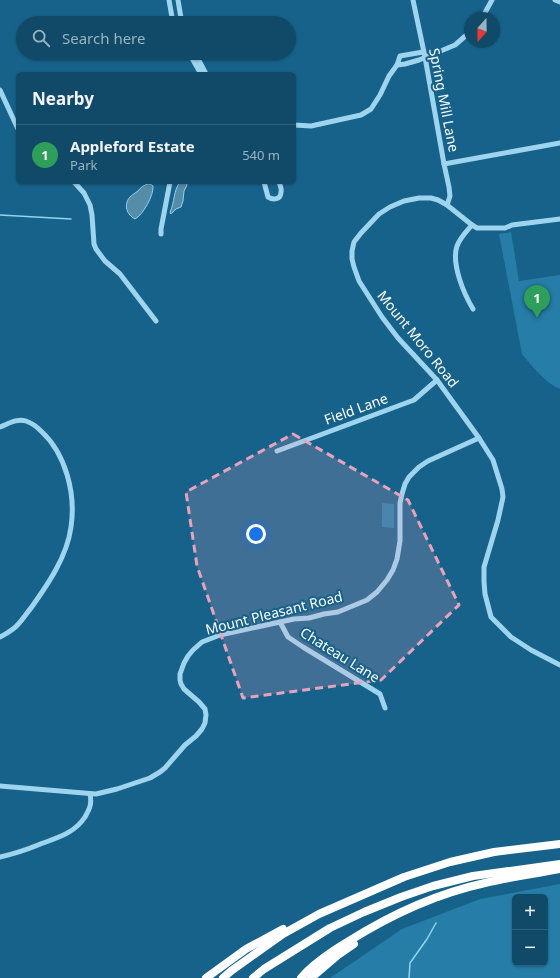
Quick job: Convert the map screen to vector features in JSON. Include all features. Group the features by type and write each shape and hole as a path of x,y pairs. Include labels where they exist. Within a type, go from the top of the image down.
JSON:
{"highway":[{"path":"206,978 246,949 278,931 404,876 450,862 494,852 560,844"},
{"path":"253,978 264,969 330,928 364,912 402,897 433,886 473,876 560,864"},
{"path":"301,978 318,962 342,946 374,926 408,908 442,895 486,882 560,870"},
{"path":"313,976 338,955 389,922 442,895"},
{"path":"223,978 283,934 319,914"}],"street":[{"path":"169,0 172,16"},
{"path":"178,0 181,16"},
{"name":"Spring Mill Lane","path":"413,0 449,187 450,196 447,205"},
{"path":"485,12 492,0"},
{"path":"555,0 560,2"},
{"path":"397,65 409,63 424,55 456,44 464,37"},
{"path":"296,125 311,126 361,115 370,109 380,95 389,76 397,65 400,56 424,55"},
{"path":"193,60 200,72"},
{"path":"199,60 205,72"},
{"path":"0,90 16,125"},
{"path":"444,164 560,143"},
{"path":"76,184 84,194 90,205 94,244 96,249 104,261 120,274 156,321"},
{"path":"161,234 170,184"},
{"path":"265,184 268,197 272,199 279,197 281,193 279,184"},
{"name":"Mount Moro Road","path":"560,219 512,225 505,228 477,228 438,200 431,198 419,198 404,201 379,214 354,242 352,250 354,267 359,281 382,318 398,338 438,380 493,460 503,497 484,567 485,594 491,617 510,637 560,665"},
{"path":"472,225 458,244 455,258 463,290 473,310"},
{"name":"Field Lane","path":"277,450 414,400 438,380"},
{"path":"0,427 16,421 25,420 34,425 44,434 53,444 66,472 72,503 72,519 69,540 57,569 21,622 0,637"},
{"name":"Mount Pleasant Road","path":"0,786 90,794 117,789 150,778 160,772 185,745 196,736 205,723 205,710 199,702 184,689 180,680 180,674 184,663 193,650 202,642 220,635 294,619 309,618 338,612 367,600 377,592 387,580 397,559 400,541 400,503 405,484 409,476 428,461 479,438"},
{"name":"Chateau Lane","path":"280,622 288,637 380,694 385,708"},
{"path":"0,857 54,840 73,830 81,822 89,810 91,802 90,794"}],"highlighted area":[{"path":"293,434 408,500 459,605 381,680 243,698 197,566 186,492"}],"shaded area":[{"path":"148,184 153,186 152,194 144,209 135,219 127,210 126,206 128,200 141,187"},
{"path":"178,185 187,185 184,191 181,207 176,209 171,214 170,212"},
{"path":"511,232 519,281 560,275 560,389 549,383 534,369 522,354 499,234"},
{"path":"382,503 394,504 394,528 382,527"},
{"path":"560,884 560,978 330,978 402,929 480,899"}],"waterway":[{"path":"0,215 71,219"},
{"path":"409,978 410,963 436,923"}],"place":[{"name":"Appleford Estate","path":"537,318"}]}
